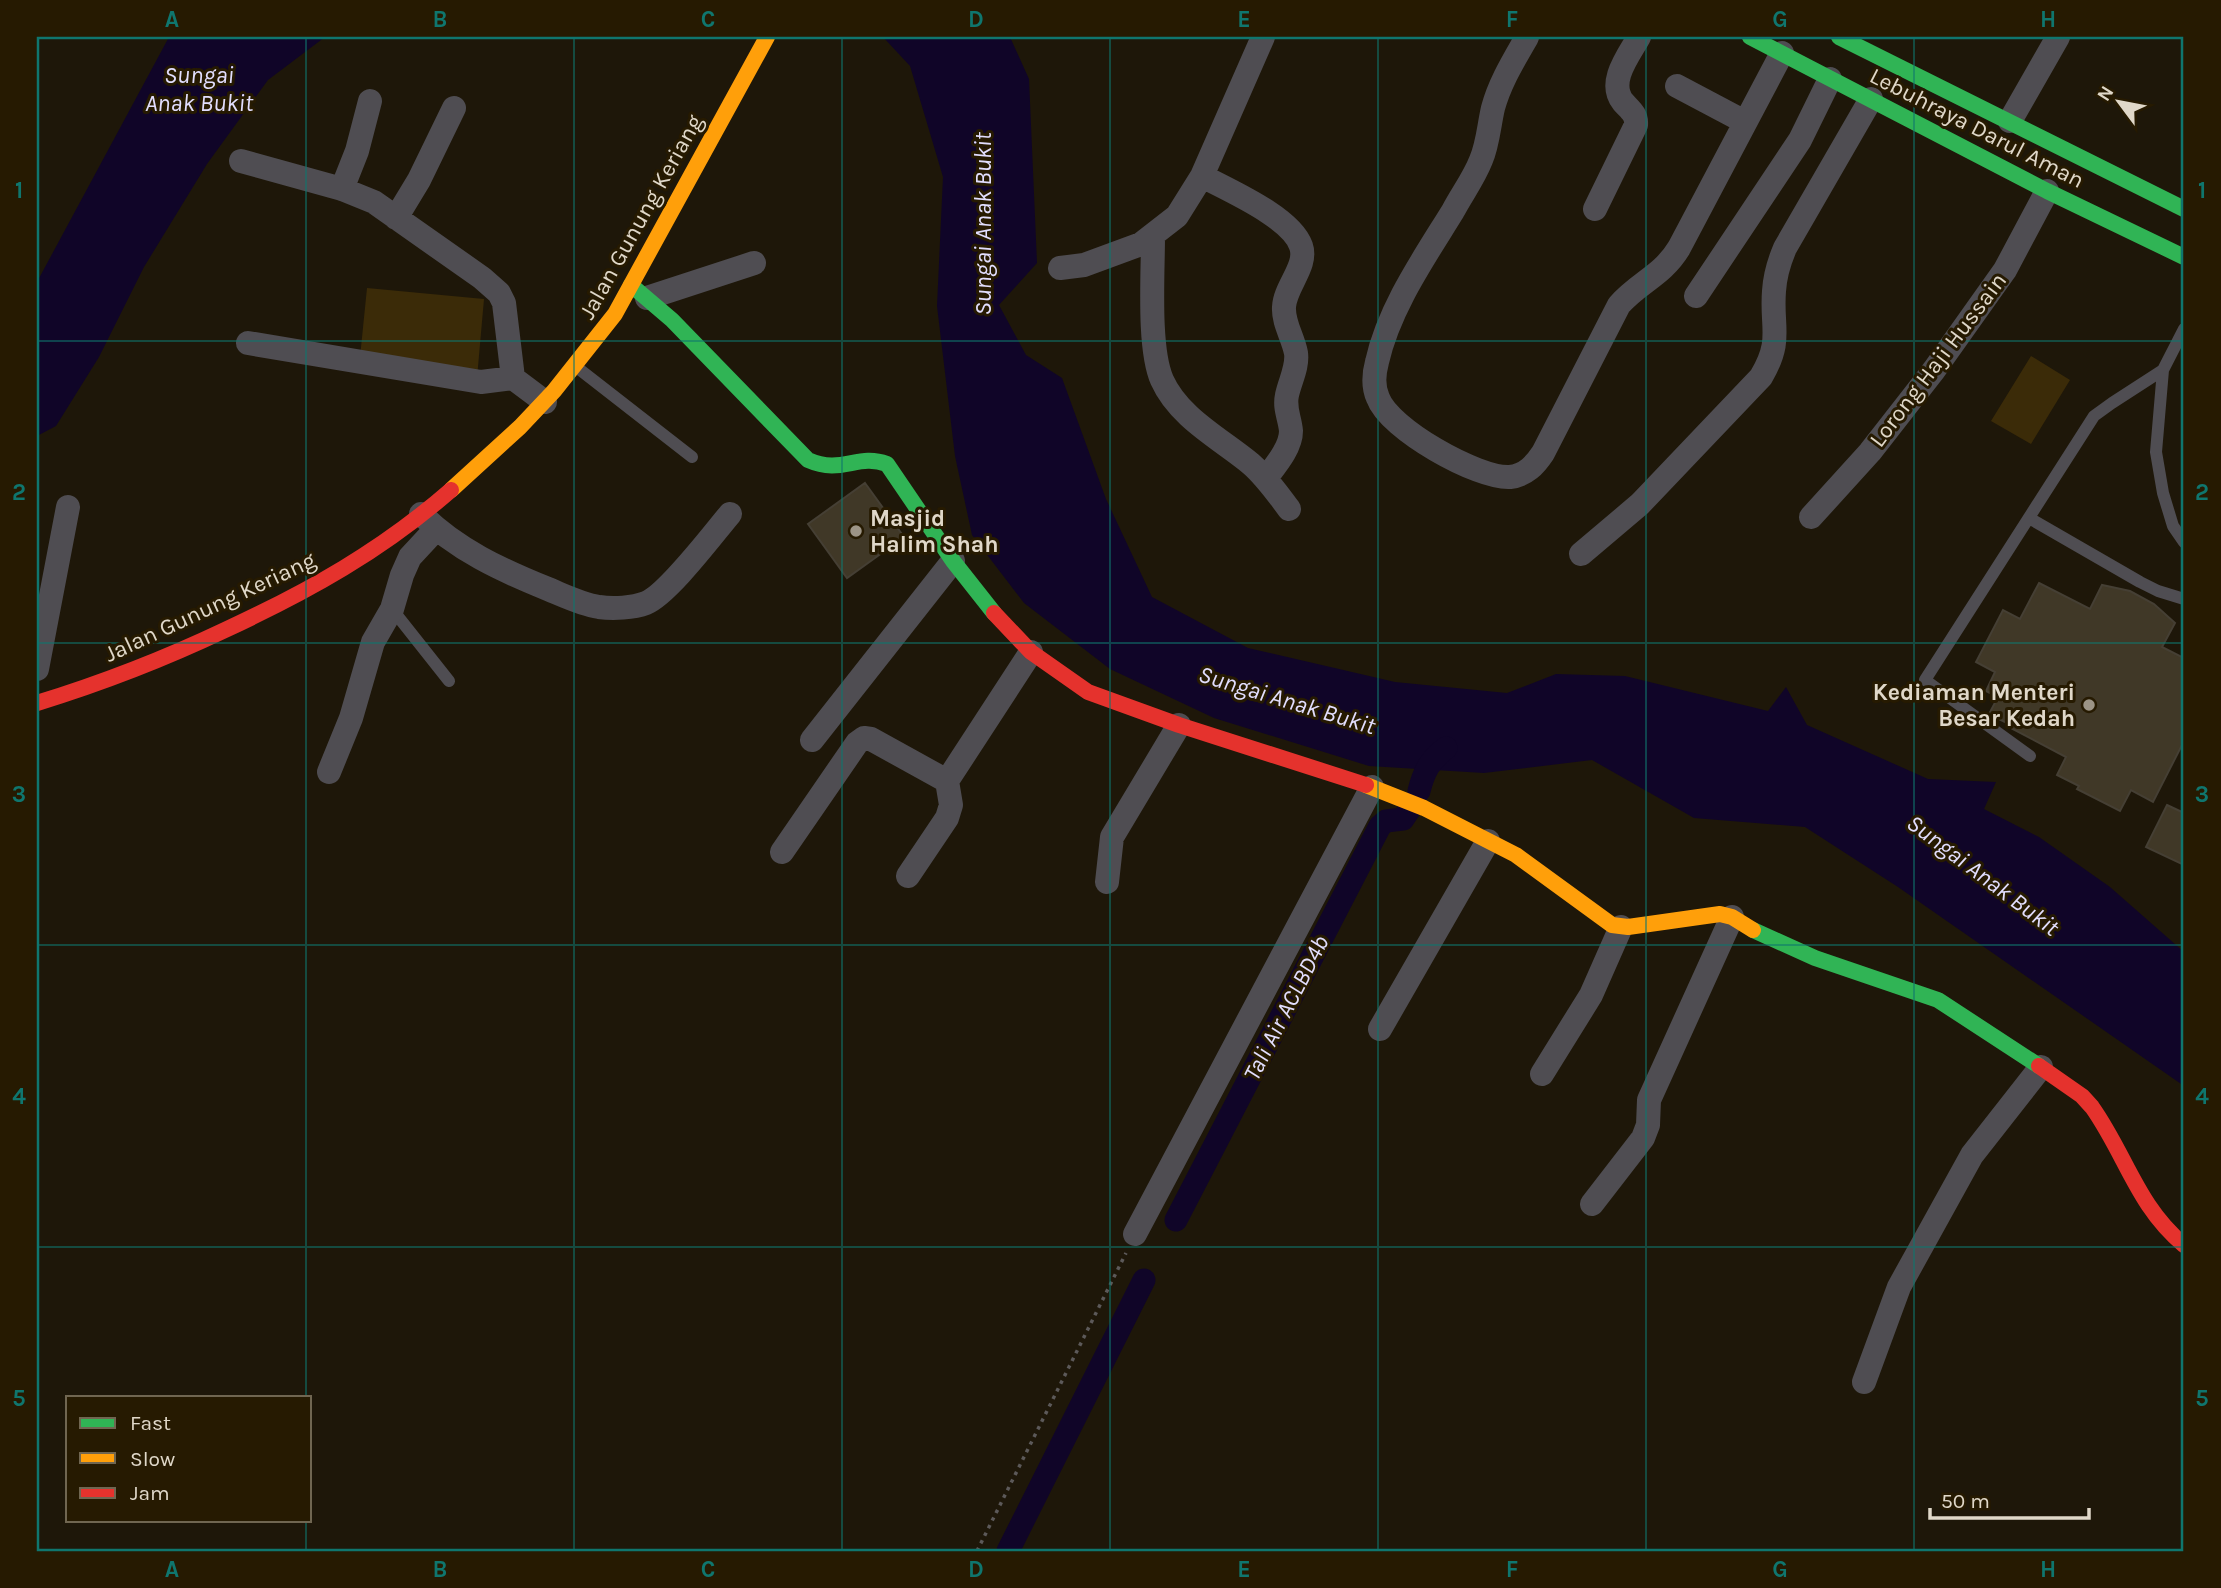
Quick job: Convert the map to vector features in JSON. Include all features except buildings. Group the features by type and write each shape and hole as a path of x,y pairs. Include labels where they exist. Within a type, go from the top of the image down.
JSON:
{"main road":[{"name":"Jalan Gunung Keriang","path":"37,703 108,681 260,614 428,522 545,402 576,367 615,314 639,291 767,37"},
{"name":"Lebuhraya Darul Aman","path":"1750,37 2047,191 2184,257"},
{"name":"Lebuhraya Darul Aman","path":"1839,37 1884,47 2010,121 2184,209"},
{"path":"639,291 672,320 808,460 829,467 868,459 877,459 887,464 953,561 1005,627 1031,652 1088,692 1179,725 1372,787 1424,808 1516,855 1604,920 1621,927 1720,914 1732,917 1752,930 1815,958 1938,1000 2040,1067 2092,1105 2137,1192 2168,1233 2184,1245"}],"street":[{"path":"1060,268 1084,265 1141,244 1177,216 1202,176 1263,37"},
{"path":"1527,37 1499,89 1482,160 1407,290 1383,338 1374,384 1384,410 1402,429 1454,459 1497,476 1510,477 1534,467 1543,453 1619,305 1671,262 1782,53"},
{"path":"1595,209 1636,125 1634,114 1620,99 1617,84 1639,37"},
{"path":"2010,121 2057,37"},
{"path":"1696,296 1800,140 1830,79"},
{"path":"1677,86 1745,122"},
{"path":"1581,554 1640,504 1761,377 1770,362 1774,346 1776,325 1773,293 1776,270 1785,248 1871,99"},
{"path":"342,189 357,151 370,101"},
{"path":"396,218 419,180 454,108"},
{"path":"240,161 342,189 374,202 482,278 499,293 506,313 513,378 545,402"},
{"path":"1202,176 1280,221 1301,247 1302,260 1287,291 1284,306 1285,321 1296,353 1296,365 1286,405 1291,431 1285,450 1266,478"},
{"name":"Lorong Haji Hussain","path":"1811,517 1870,452 1934,370 2006,270 2047,191"},
{"path":"1153,237 1155,356 1162,380 1177,403 1196,422 1266,478 1289,509"},
{"path":"639,291 754,263"},
{"path":"248,343 481,382 513,378"},
{"path":"37,669 68,507"},
{"path":"329,772 351,718 373,642 392,609 402,575 428,522 504,572 601,607 628,607 648,602 673,581 730,514"},
{"path":"812,740 953,561"},
{"path":"908,876 947,818 951,805 947,781 1031,652"},
{"path":"1107,882 1112,837 1179,725"},
{"path":"782,852 857,743 864,738 871,739 947,781"},
{"path":"1135,1234 1372,787"},
{"path":"1380,1029 1488,841"},
{"path":"1592,1204 1646,1131 1649,1100 1732,917"},
{"path":"1542,1074 1591,995 1621,927"},
{"path":"1864,1382 1899,1287 1972,1155 2040,1067"}],"lane":[{"path":"2184,328 2163,370 2156,452 2162,493 2173,526 2184,542"},
{"path":"576,367 692,457"},
{"path":"2030,756 1925,680 2094,416 2163,370"},
{"path":"2029,518 2140,582 2184,599"},
{"path":"392,609 449,681"}],"path":[{"path":"977,1551 1135,1234"}],"shaded area":[{"path":"367,288 484,299 477,378 359,367"},
{"path":"2031,356 2070,380 2031,444 1991,421"}],"water":[{"name":"Sungai Anak Bukit","path":"169,37 325,37 268,80 207,164 144,267 99,357 56,426 37,436 37,282"},
{"name":"Sungai Anak Bukit","path":"883,37 1010,37 1029,79 1037,263 999,305 1026,355 1062,378 1106,499 1152,597 1248,648 1395,682 1507,693 1556,674 1625,676 1768,711 1786,687 1807,725 1928,779 1996,782 1984,809 2039,837 2110,887 2184,952 2184,1086 1898,887 1805,827 1694,818 1592,760 1484,773 1369,766 1214,718 1110,669 1024,603 972,535 955,456 937,306 943,177 910,66"}],"waterway":[{"name":"Tali Air ACLBD4b","path":"1419,791 1428,766 1446,748"},
{"name":"Tali Air ACLBD4b","path":"1176,1220 1380,826 1386,821 1403,819 1409,810"},
{"name":"Tali Air ACLBD4b","path":"1008,1551 1144,1280"}],"traffic: fast":[{"path":"1750,37 2047,191 2184,257"},
{"path":"1839,37 2184,209"},
{"path":"631,285 672,320 808,460 830,465 867,461 887,464 953,561 994,613"},
{"path":"1753,930 1815,958 1938,1000 2039,1066"}],"traffic: slow":[{"path":"451,490 520,427 554,391 615,314 767,37"},
{"path":"1366,785 1424,808 1516,855 1612,925 1628,927 1720,914 1732,917 1753,930"}],"traffic: jam":[{"path":"37,703 156,661 286,600 371,551 451,490"},
{"path":"994,613 1031,652 1088,692 1179,725 1366,785"},
{"path":"2039,1066 2082,1096 2092,1107 2143,1197 2168,1230 2184,1245"}],"place":[{"name":"Masjid Halim Shah","path":"856,531"},
{"name":"Kediaman Menteri Besar Kedah","path":"2089,705"}]}
